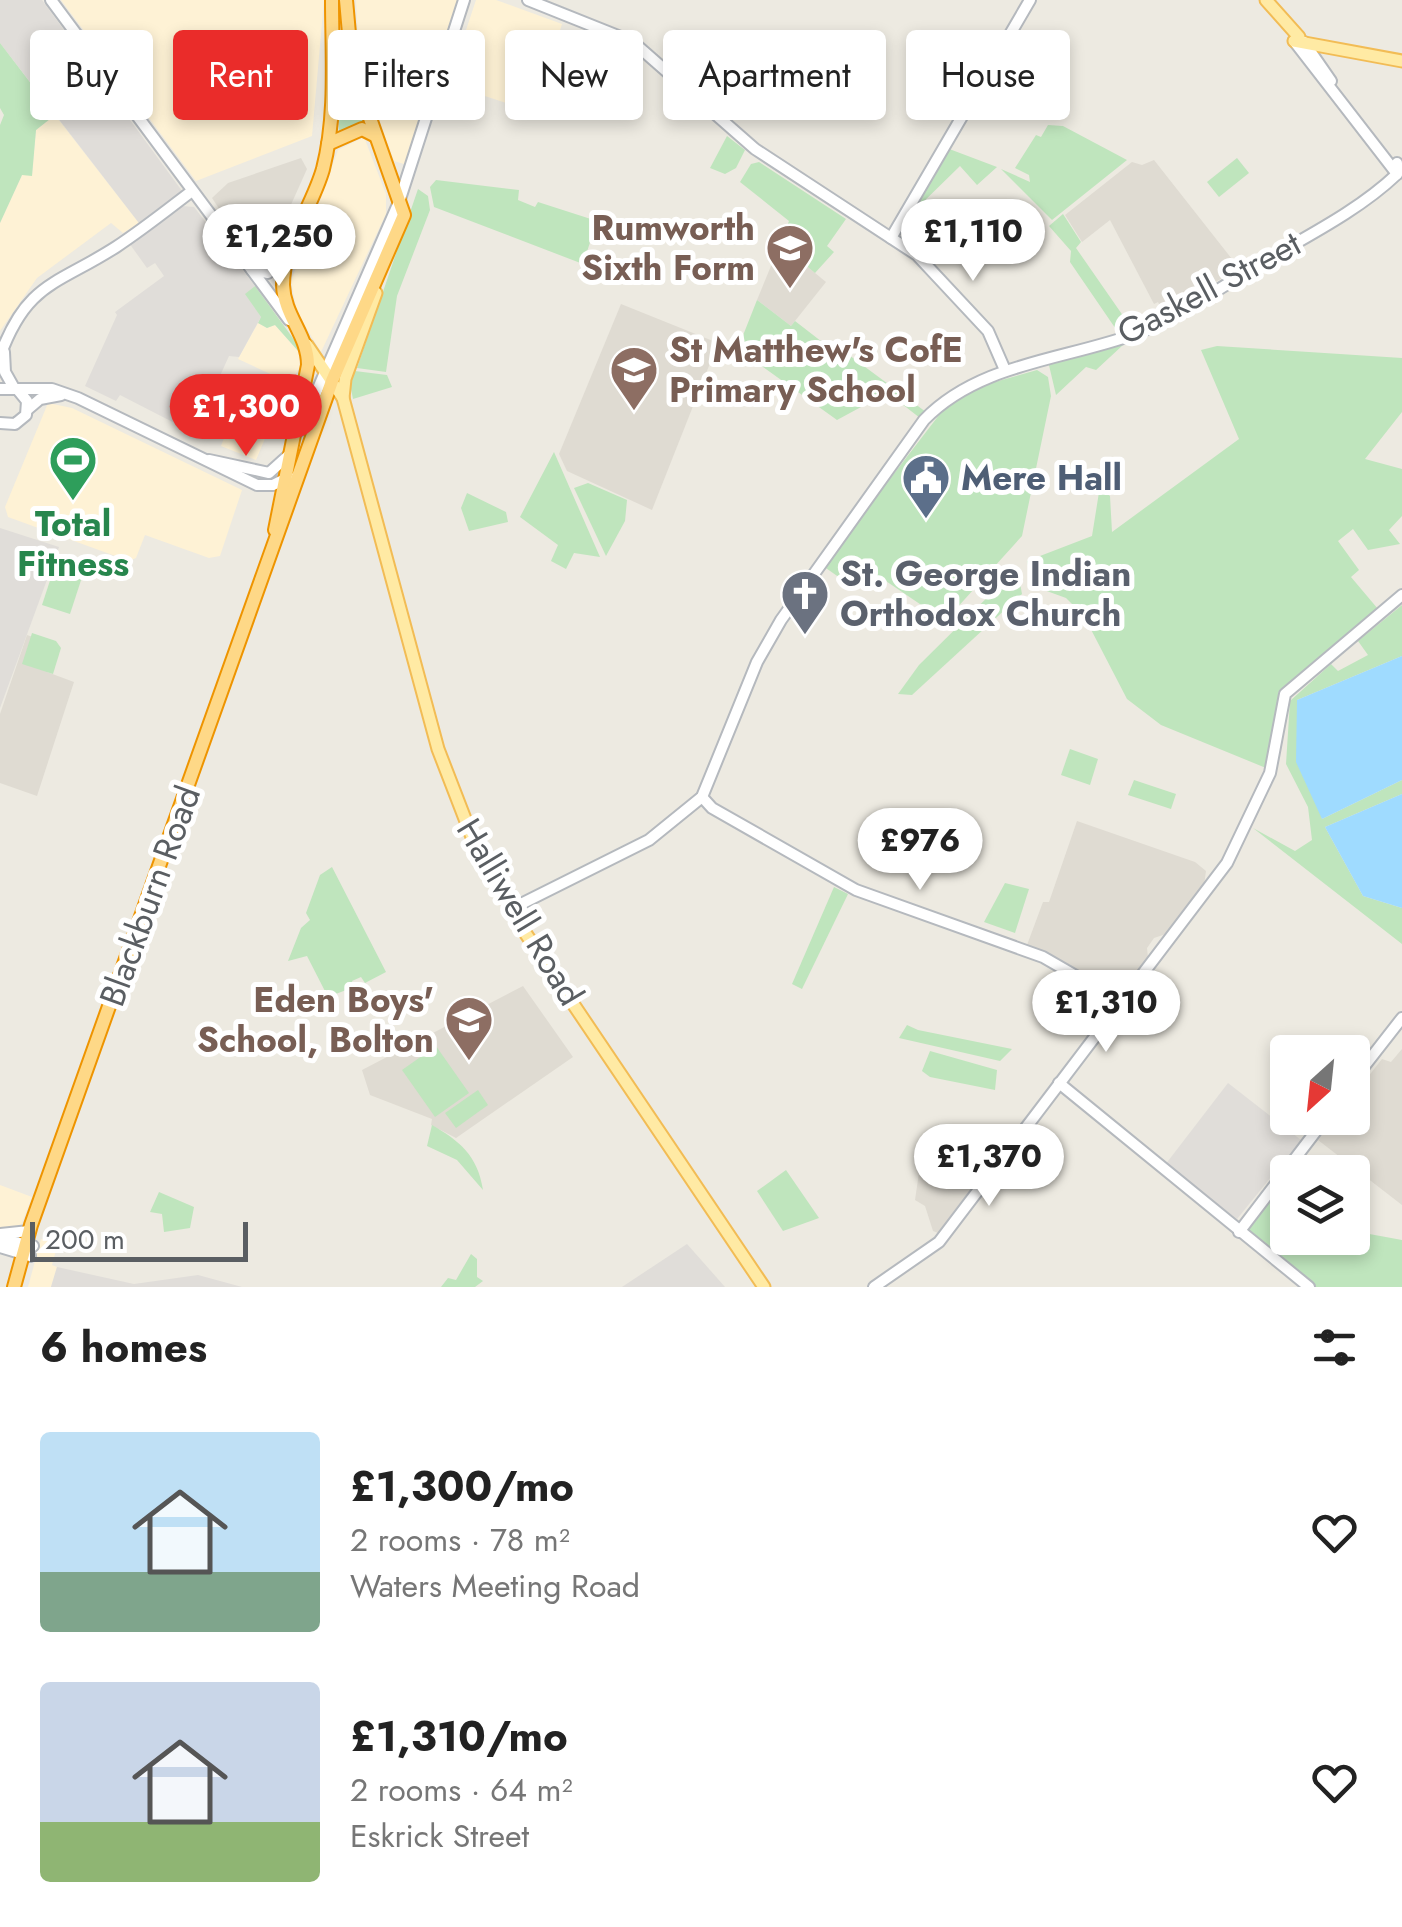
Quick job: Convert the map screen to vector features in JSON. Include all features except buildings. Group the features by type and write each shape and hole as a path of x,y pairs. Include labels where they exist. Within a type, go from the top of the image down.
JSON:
{"highway":[{"path":"294,446 308,365 283,285 291,246 313,198 328,144 332,120 332,0"},
{"path":"346,0 348,48 401,214"},
{"path":"328,144 362,129 374,135"},
{"name":"Blackburn Road","path":"14,1287 331,385 401,214"},
{"name":"Blackburn Road","path":"265,572 294,446"},
{"name":"Blackburn Road","path":"22,1287 29,1242"}],"main road":[{"path":"1266,0 1299,40 1402,61"},
{"path":"343,398 348,368 401,214"},
{"path":"323,368 334,360 376,280"},
{"name":"Halliwell Road","path":"302,337 343,398 452,794 489,872 764,1287"}],"street":[{"path":"50,0 292,323"},
{"path":"401,214 464,0"},
{"path":"528,0 633,42 756,149 931,268 988,332 1005,370"},
{"path":"891,238 1030,0"},
{"path":"1299,40 1399,174"},
{"path":"401,214 408,172 418,146"},
{"path":"388,168 408,172"},
{"name":"Gaskell Street","path":"702,797 757,662 814,571 924,420 955,393 1005,370 1048,361 1150,327 1350,211 1399,174"},
{"path":"27,410 25,397 5,372 2,351 18,317 47,284 120,245 192,192"},
{"name":"Blackburn Road","path":"294,446 323,368 401,214"},
{"path":"251,270 268,272 291,246"},
{"name":"Blackburn Road","path":"286,480 331,385"},
{"path":"0,389 42,388 66,394 257,485 274,498 279,513"},
{"path":"0,424 20,422 40,399 66,394"},
{"path":"209,460 269,473 284,463 294,446"},
{"path":"257,485 286,480"},
{"path":"874,1287 939,1242 1224,868 1270,774 1280,743 1284,698 1402,595"},
{"path":"513,908 649,840 702,797 712,808 856,890 1043,956 1120,1002"},
{"path":"1370,1059 1402,1018"},
{"path":"1059,1083 1309,1287"},
{"path":"1239,1232 1313,1135"},
{"path":"0,1236 29,1242"},
{"path":"0,1248 29,1242"}],"shaded area":[{"path":"0,0 42,0 64,30 30,30 30,82 0,43"},
{"path":"61,0 324,0 312,136 196,181 151,120 153,30 83,30"},
{"path":"356,0 459,0 450,30 358,30"},
{"path":"476,0 496,0 562,24 560,30 505,30 505,103 485,96 485,30 466,30"},
{"path":"49,120 59,120 139,223 123,233 111,223 37,278 0,331 0,223 22,175 32,175 36,130"},
{"path":"59,120 130,120 182,191 139,223"},
{"path":"379,120 421,120 407,165 394,161"},
{"path":"364,137 386,194 386,214 321,352 297,313 291,281 338,150"},
{"path":"301,158 307,169 281,227 255,263 212,198 228,183"},
{"path":"1154,160 1239,268 1164,313 1158,302 1154,304 1110,220 1082,242 1065,215 1132,162 1142,165"},
{"path":"182,206 194,207 255,286 246,294 261,317 239,357 229,356 194,433 120,395 116,401 85,386 115,312 164,276 155,263 147,268 129,243"},
{"name":"Rumworth Sixth Form","path":"780,244 826,282 791,326 757,300"},
{"name":"St Matthew's CofE Primary School","path":"621,304 718,343 652,510 567,471 559,454"},
{"path":"258,323 267,328 275,325 299,352 300,367 290,383 238,359"},
{"path":"247,376 276,390 256,431 266,436 256,460 221,446 235,409 223,404 235,380"},
{"path":"48,403 72,408 242,490 220,556 209,558 145,535 136,558 129,561 8,517 5,507"},
{"path":"0,528 59,547 0,708"},
{"path":"27,635 57,645 47,672 74,682 37,796 0,783 0,714"},
{"path":"1077,821 1195,862 1206,871 1204,885 1169,933 1154,938 1147,948 1148,958 1119,992 1027,945 1043,902 1049,902"},
{"name":"Eden Boys' School, Bolton","path":"523,986 573,1057 456,1138 431,1125 432,1119 370,1095 362,1070"},
{"path":"1402,1049 1402,1205 1370,1180 1370,1155 1337,1155 1318,1140 1322,1135 1370,1135 1370,1074 1382,1059 1391,1062"},
{"path":"1228,1083 1270,1116 1270,1135 1295,1135 1301,1140 1289,1155 1270,1155 1270,1178 1237,1219 1165,1165"},
{"path":"921,1159 986,1169 938,1233 933,1231 925,1206 915,1200"},
{"path":"0,1185 32,1197 20,1228 0,1229"},
{"path":"41,1239 58,1243 52,1265 57,1267 51,1287 28,1287"},
{"path":"687,1244 725,1287 622,1287"},
{"path":"57,1267 134,1284 198,1275 242,1287 51,1287"}],"green space":[{"path":"0,43 30,82 30,120 49,120 36,130 32,176 22,175 0,223 0,125 4,115 0,108"},
{"path":"339,120 364,120 366,125 339,134"},
{"path":"1048,125 1063,126 1127,160 1052,220 1001,169 1030,182 1029,175 1015,168 1036,135 1041,137"},
{"path":"727,136 745,150 736,168 725,174 710,168"},
{"path":"944,147 997,167 977,185 960,166 916,209 910,205"},
{"path":"1237,158 1249,173 1219,197 1207,182"},
{"path":"759,162 846,219 827,246 834,252 815,273 780,244 789,221 740,182 751,164"},
{"path":"436,180 519,190 518,200 535,207 538,202 597,221 583,264 434,207 430,187"},
{"path":"418,189 428,196 430,210 397,296 386,372 357,368"},
{"path":"1063,214 1081,242 1076,248 1135,333 1122,338 1070,262 1071,251 1049,226"},
{"path":"255,286 299,352 275,325 267,328 258,323 261,317 245,294"},
{"path":"757,300 791,326 795,321 826,345 830,341 926,412 920,418 893,397 874,400 837,420 749,357 740,343"},
{"path":"1120,339 1123,345 1096,370 1086,367 1056,395 1048,361"},
{"path":"1217,346 1402,358 1402,412 1365,459 1402,469 1402,516 1389,530 1400,544 1368,550 1353,529 1338,541 1359,570 1351,577 1378,609 1278,693 1279,721 1266,768 1161,725 1127,699 1084,616 1066,598 1033,586 1027,561 1092,536 1100,486 1110,496 1112,532 1239,439 1201,350"},
{"path":"1037,370 1048,377 1051,396 1022,536 945,621 874,573 867,562 850,585 823,566 946,406 984,385"},
{"path":"355,371 387,375 392,387 353,399 350,384"},
{"path":"554,452 600,557 574,553 566,569 551,561 558,545 520,517"},
{"path":"588,483 627,500 625,521 606,556 574,488"},
{"path":"467,493 506,512 508,522 469,531 461,508"},
{"path":"58,556 86,565 70,614 42,605"},
{"path":"1013,572 1018,573 1022,594 912,695 898,694 919,665"},
{"path":"1402,605 1402,656 1297,700 1322,819 1402,780 1402,794 1325,827 1363,896 1402,908 1402,944 1253,828 1295,851 1312,840 1308,807 1286,764 1290,701 1331,664 1338,671 1368,655 1358,641"},
{"path":"32,633 56,641 61,648 53,674 22,664"},
{"path":"1070,749 1098,759 1090,785 1061,775"},
{"path":"1134,780 1176,794 1171,809 1128,795"},
{"path":"332,867 386,972 365,983 361,977 352,981 354,987 328,997 307,956 288,961 301,928 310,920 306,913 320,875"},
{"path":"1005,883 1029,889 1015,933 984,922"},
{"path":"834,887 848,894 802,989 792,984"},
{"path":"907,1025 1012,1049 1000,1061 899,1038"},
{"path":"436,1046 469,1093 435,1117 402,1070"},
{"path":"930,1051 997,1070 995,1090 930,1077 922,1071"},
{"path":"478,1090 488,1105 456,1128 445,1113"},
{"path":"432,1125 472,1158 483,1190 457,1160 427,1146"},
{"path":"786,1170 819,1218 783,1231 757,1191"},
{"path":"1270,1191 1270,1255 1370,1255 1370,1234 1402,1240 1402,1287 1313,1287 1239,1232"},
{"path":"159,1192 194,1207 190,1228 164,1232 162,1214 150,1212"},
{"path":"471,1254 477,1259 477,1277 483,1281 475,1287 441,1287 448,1278 456,1280"}],"water":[{"path":"1402,656 1402,780 1322,819 1296,762 1297,700"},
{"path":"1402,794 1402,908 1363,896 1325,827"}],"place":[{"name":"Rumworth Sixth Form","path":"790,290"},
{"name":"St Matthew's CofE Primary School","path":"634,412"},
{"name":"Total Fitness","path":"73,502"},
{"name":"Mere Hall","path":"926,520"},
{"name":"St. George Indian Orthodox Church","path":"805,636"},
{"name":"Eden Boys' School, Bolton","path":"469,1062"}]}
